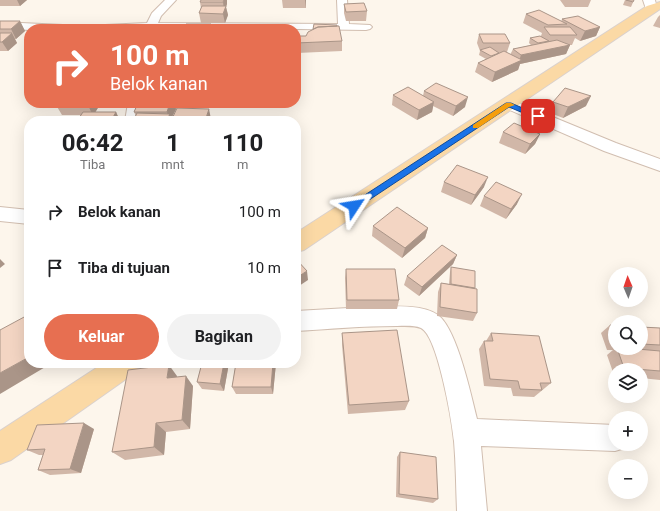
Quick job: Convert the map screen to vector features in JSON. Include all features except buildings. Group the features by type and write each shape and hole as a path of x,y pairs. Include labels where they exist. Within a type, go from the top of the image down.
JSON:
{"main road":[{"path":"306,232 509,104 654,5"},
{"path":"0,449 120,368"}],"street":[{"path":"151,24 156,15 171,0"},
{"path":"342,0 344,27"},
{"path":"0,25 24,26"},
{"path":"301,27 366,27"},
{"path":"509,104 610,147 660,165"},
{"path":"0,214 24,216"},
{"path":"301,321 408,316 430,321 438,330 451,364 466,432 472,511"},
{"path":"466,432 608,438"}],"slow traffic":[{"path":"475,126 509,104 512,105"}],"route":[{"path":"354,206 509,104 538,116"}]}
